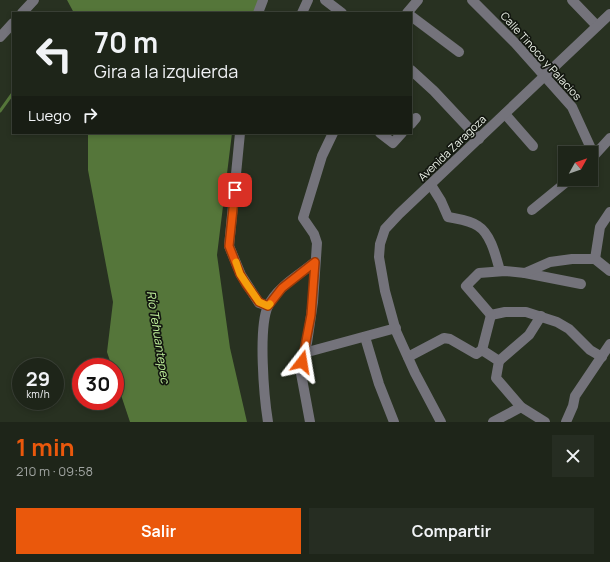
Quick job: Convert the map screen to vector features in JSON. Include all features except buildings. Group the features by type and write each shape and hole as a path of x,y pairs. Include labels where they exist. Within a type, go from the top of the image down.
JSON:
{"street":[{"path":"23,12 34,0"},
{"path":"258,12 263,0"},
{"path":"302,12 308,0"},
{"path":"324,0 341,12"},
{"path":"408,12 418,0"},
{"name":"Calle Tinoco y Palacios","path":"472,0 515,43 572,108 588,146"},
{"path":"572,0 597,26"},
{"name":"Avenida Zaragoza","path":"441,422 408,357 396,328 380,268 380,244 385,229 398,214 431,185 610,14"},
{"path":"412,17 459,52"},
{"path":"0,37 12,24"},
{"path":"412,71 434,91 479,139"},
{"path":"505,114 532,146"},
{"path":"240,134 229,246 244,280 259,302 268,306"},
{"path":"310,422 300,368 304,353 312,302 317,243 314,234 303,218 322,156 333,134"},
{"path":"381,134 393,143 401,134"},
{"path":"598,151 610,138"},
{"path":"431,185 448,217 474,224 483,231 492,248 500,271"},
{"path":"532,210 561,186"},
{"path":"595,259 600,227 610,212"},
{"path":"525,273 550,262 572,259 595,259 610,271"},
{"path":"268,422 265,402 263,338 268,306 282,288 315,262"},
{"path":"491,315 466,286 479,273 500,271 525,273 582,284"},
{"path":"491,315 512,312 541,316 569,329 590,350 602,357"},
{"path":"408,357 444,338 450,339 476,354 482,350 491,315"},
{"path":"541,316 529,335 499,361 496,378 521,407 545,422"},
{"path":"304,353 396,328"},
{"path":"365,337 379,384 394,422"},
{"path":"566,422 573,406 575,396 610,344"},
{"path":"482,350 499,361"},
{"path":"493,422 521,407"}],"water":[{"path":"67,0 263,0 257,12 73,12"},
{"path":"88,134 232,134 217,255 230,348 247,422 130,422 124,404 124,358 109,358 107,352 113,302 88,170"}],"waterway":[{"name":"Río Tehuantepec","path":"0,111 12,94"}],"slow traffic":[{"path":"236,262 240,274 259,302 268,306 270,304"}],"route":[{"path":"235,190 229,246 240,274 259,302 268,306 282,288 315,262 311,315 307,343 302,362"}]}
